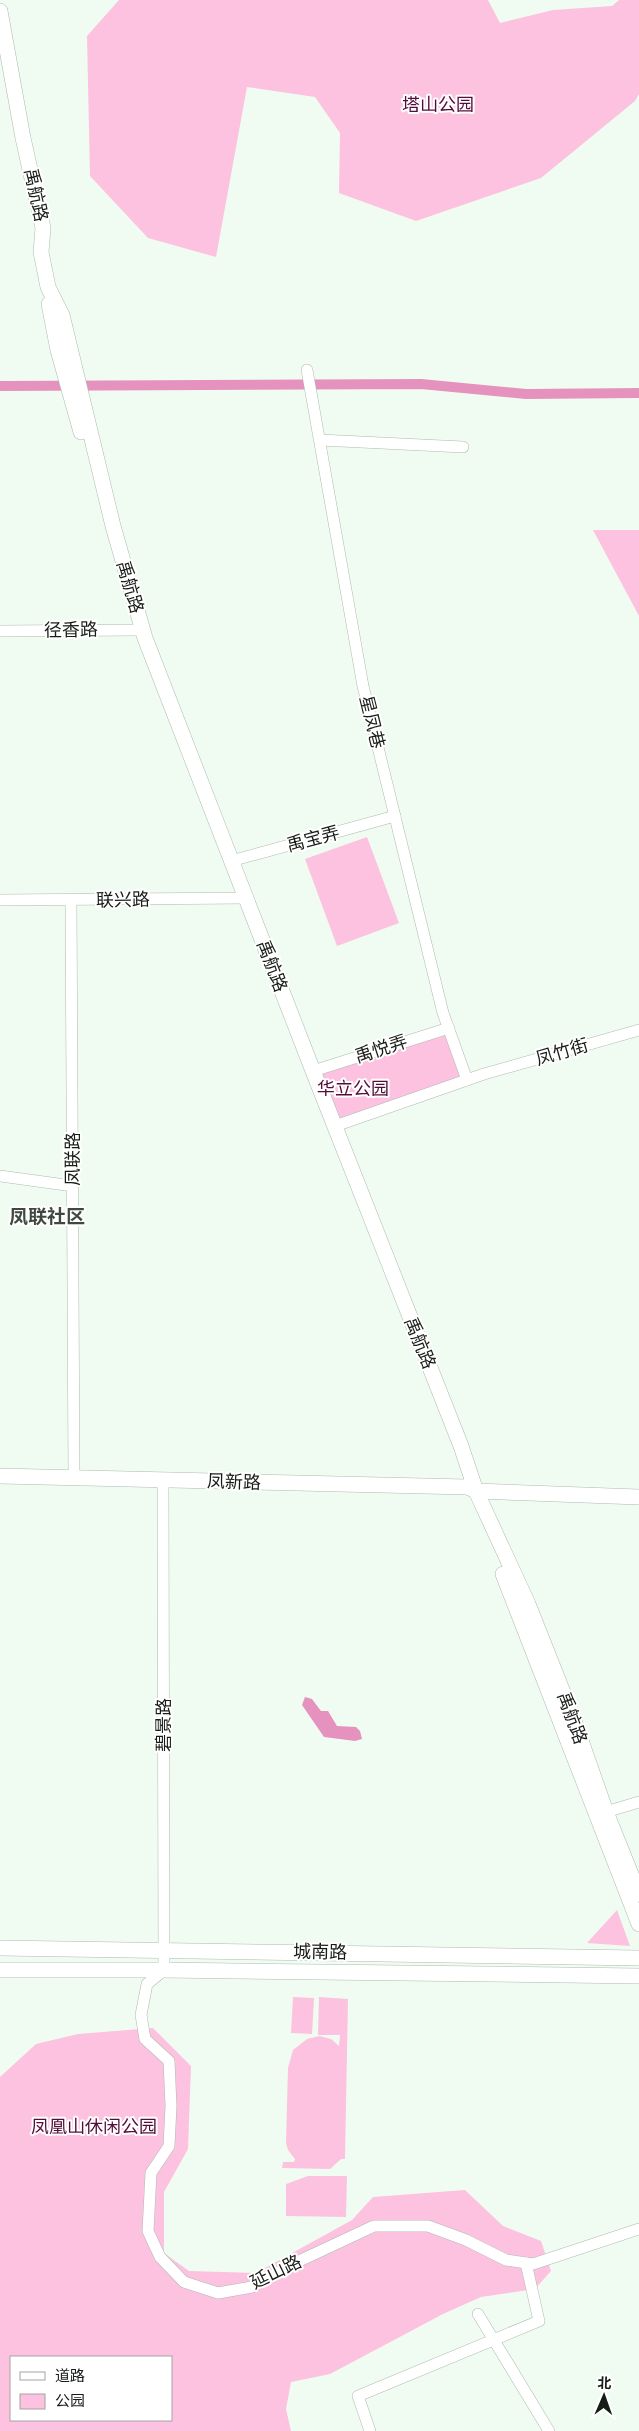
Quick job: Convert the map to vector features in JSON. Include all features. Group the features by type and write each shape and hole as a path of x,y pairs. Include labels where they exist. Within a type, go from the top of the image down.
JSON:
{"main road":[{"name":"禹航路","path":"0,11 23,138 43,228 41,252 48,287 62,315 68,366"},
{"name":"禹航路","path":"0,60 68,366 113,526 139,630 330,1129 472,1487 517,1609 600,1813 639,1924"},
{"name":"禹航路","path":"139,630 230,861 242,898 335,1126 461,1446 472,1487"},
{"name":"凤新路","path":"0,1476 472,1487 639,1487"},
{"name":"凤新路","path":"472,1487 639,1497"},
{"name":"禹航路","path":"600,1813 639,1894"},
{"name":"城南路","path":"0,1948 639,1958"},
{"name":"城南路","path":"0,1970 164,1970 639,1976"}],"street":[{"name":"星凤巷","path":"307,370 363,686 449,1028 467,1080"},
{"path":"320,440 463,448"},
{"name":"径香路","path":"0,631 139,630"},
{"name":"禹宝弄","path":"230,861 395,816"},
{"name":"联兴路","path":"0,900 242,898"},
{"name":"凤联路","path":"72,900 74,1478"},
{"name":"禹悦弄","path":"312,1071 449,1028"},
{"name":"凤竹街","path":"335,1126 455,1083 639,1030"},
{"path":"0,1176 73,1186"},
{"name":"碧景路","path":"164,1480 164,1970"},
{"path":"600,1813 639,1802"},
{"name":"延山路","path":"164,1970 147,1984 141,2015 145,2039 169,2061 171,2106 169,2146 151,2174 148,2231 160,2256 184,2282 218,2293 252,2286 297,2262 374,2226 428,2226 466,2240 506,2260 533,2264 639,2229"},
{"path":"370,2431 358,2396 539,2321 526,2263"},
{"path":"478,2314 550,2431"}],"green space":[{"name":"塔山公园","path":"119,0 488,0 500,23 553,10 612,6 619,0 639,0 639,94 635,101 541,178 416,221 339,193 340,133 315,97 247,87 216,257 148,238 90,176 87,36"},
{"path":"593,530 639,530 639,616"},
{"path":"367,837 399,923 337,946 305,859"},
{"name":"华立公园","path":"446,1035 466,1076 338,1121 317,1073"},
{"path":"617,1910 630,1946 587,1943"},
{"path":"293,1997 314,1998 312,2034 291,2033"},
{"path":"319,1997 348,1999 345,2159 341,2159 330,2169 282,2168 283,2162 294,2162 295,2159 288,2150 286,2143 288,2068 293,2050 307,2039 319,2036 331,2039 339,2046 340,2035 318,2035"},
{"name":"凤凰山休闲公园","path":"153,2028 191,2066 188,2149 164,2192 164,2253 189,2271 256,2273 352,2220 373,2197 465,2190 503,2226 541,2241 551,2271 535,2289 481,2297 443,2314 330,2374 291,2382 286,2409 291,2431 0,2431 0,2077 36,2044 78,2034"},
{"path":"308,2176 347,2176 346,2217 286,2216 286,2184"}],"shaded area":[{"path":"305,1697 312,1699 321,1711 328,1711 337,1726 356,1727 360,1731 362,1739 355,1741 324,1737 302,1705"}],"waterway":[{"path":"0,386 421,384 526,394 639,393"}],"district":[{"name":"凤联社区","path":"47,1216"}]}
